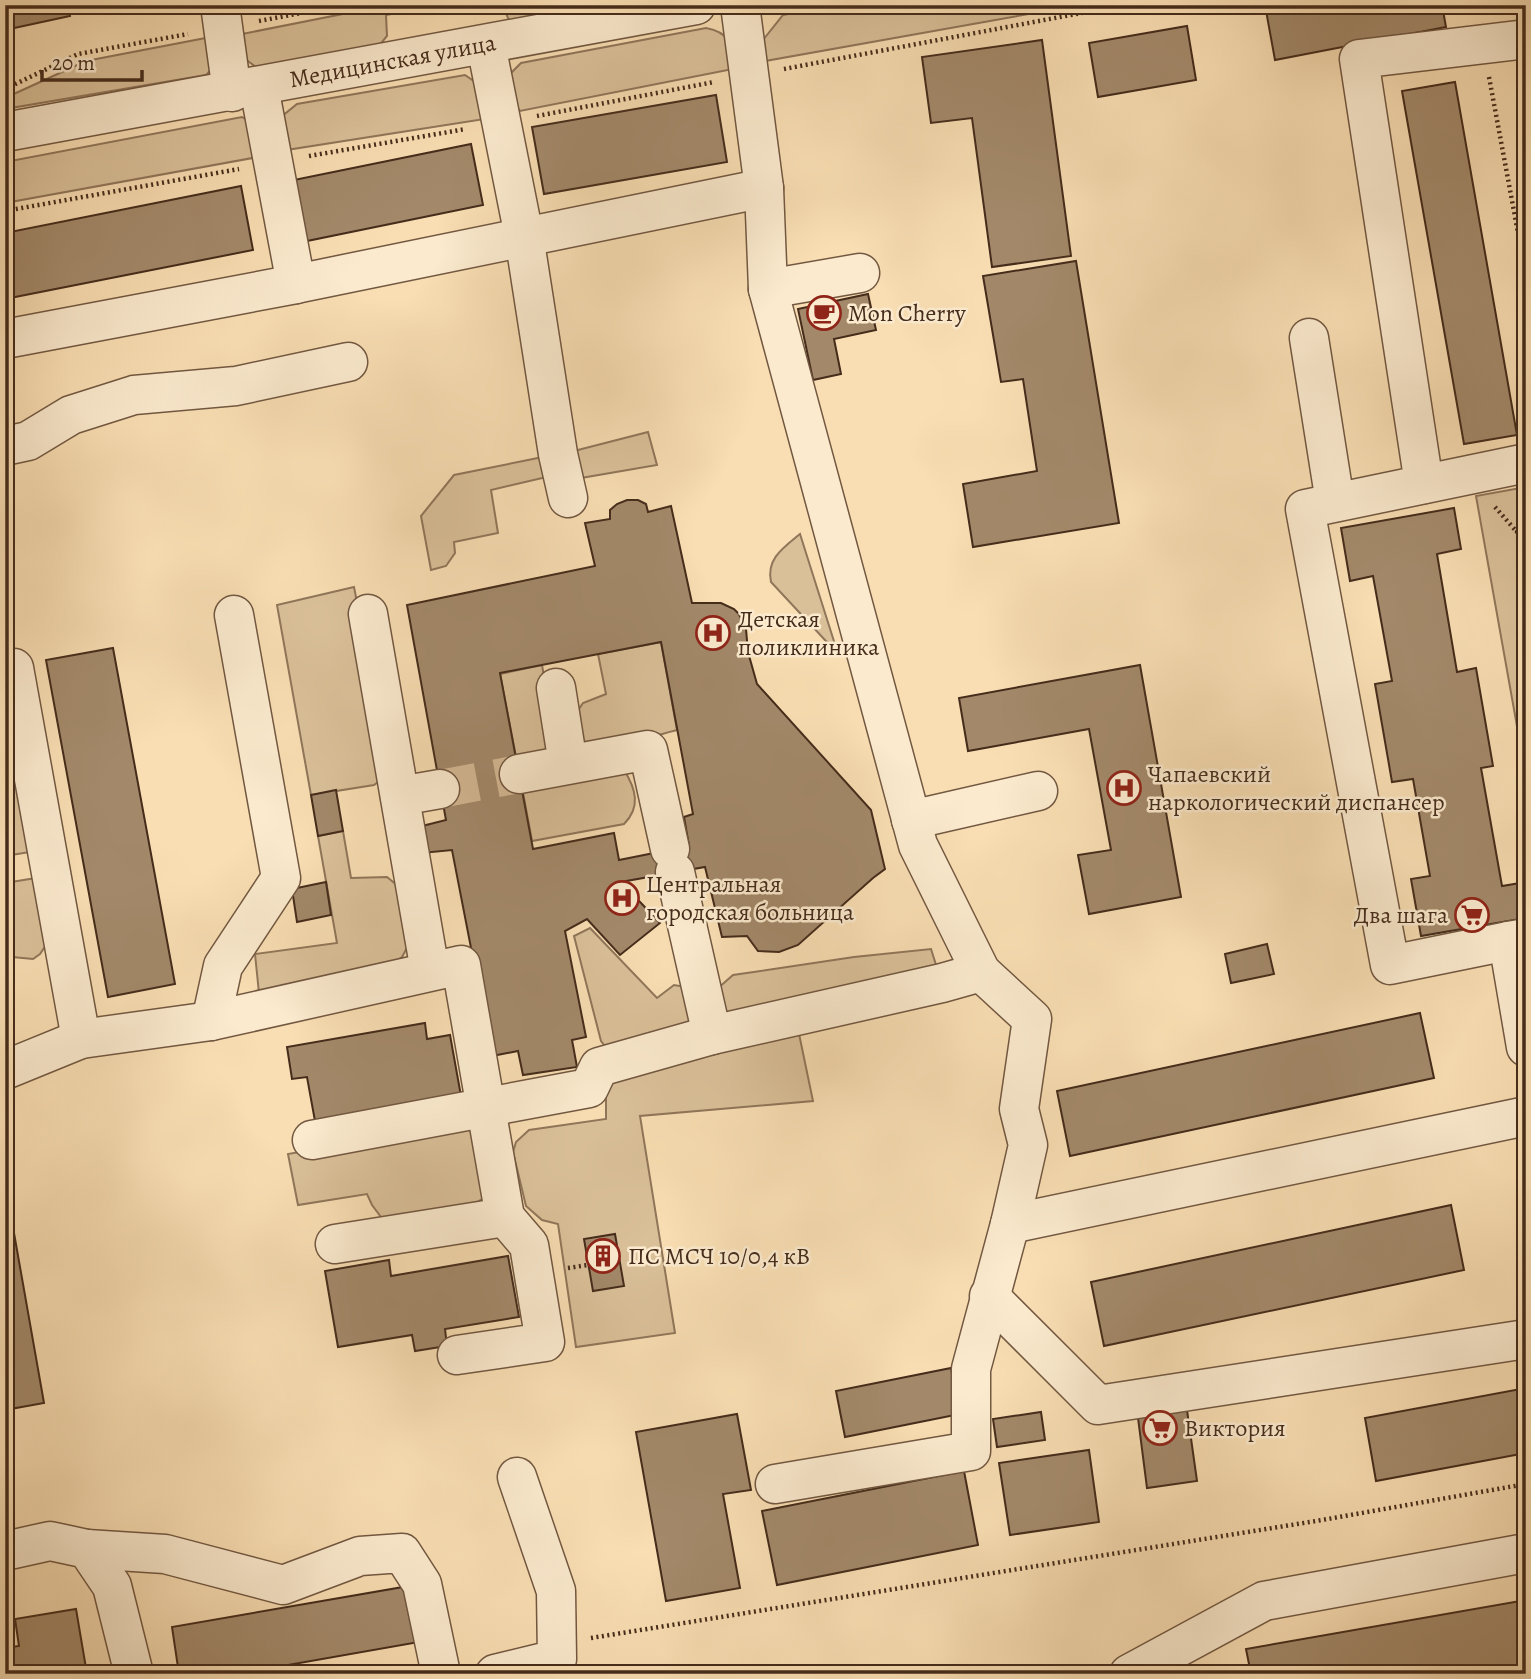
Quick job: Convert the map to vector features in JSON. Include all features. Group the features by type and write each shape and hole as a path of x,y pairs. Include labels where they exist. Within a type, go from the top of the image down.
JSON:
{"street":[{"name":"Медицинская улица","path":"5,132 486,45 598,15 696,5"},
{"path":"740,5 764,188 768,289 918,845 981,972 1032,1019 1019,1109 1028,1145 971,1369 971,1451 775,1484"},
{"path":"221,17 273,162 296,284"},
{"path":"1424,484 1359,60 1526,39"},
{"path":"486,45 524,236 558,454 568,498"},
{"path":"5,339 296,284 764,188"},
{"path":"768,289 860,273"},
{"path":"1309,338 1335,502"},
{"path":"5,446 28,441 71,415 134,395 236,386 348,362"},
{"path":"1526,463 1305,509 1390,965 1517,939 1526,1047"},
{"path":"368,614 430,971"},
{"path":"211,1021 223,966 281,878 234,615"},
{"path":"5,670 15,668 81,1039"},
{"path":"556,688 568,764"},
{"path":"519,774 648,750 712,1035"},
{"path":"400,796 440,789"},
{"path":"912,820 1038,790"},
{"path":"5,1070 81,1039 211,1021 461,965 505,1217 528,1245 545,1342 457,1355"},
{"path":"312,1140 589,1088 599,1067 712,1035 981,972"},
{"path":"1010,1224 1526,1116"},
{"path":"335,1244 505,1217"},
{"path":"989,1296 1098,1405 1526,1339"},
{"path":"495,1674 557,1659 556,1591 517,1477"},
{"path":"5,1551 50,1541 87,1549 165,1554 283,1585 360,1556 402,1553 422,1584 441,1674"},
{"path":"87,1549 112,1586 134,1674"},
{"path":"1129,1674 1264,1601 1526,1553"}],"path":[{"path":"5,89 78,54 221,17 344,5"},
{"path":"5,211 501,123 1124,5"},
{"path":"1483,45 1526,276"},
{"path":"1526,517 1517,533 1526,573"},
{"path":"557,1659 587,1639 1526,1484"}],"shaded area":[{"path":"388,5 440,5 386,15 387,36 378,47 256,67 245,59 242,34"},
{"path":"502,5 583,5 582,8 510,22"},
{"path":"837,5 1039,5 1040,12 765,61 759,45 783,15"},
{"path":"706,28 720,33 729,41 738,68 520,111 512,100 510,74 521,63"},
{"path":"211,37 216,65 206,75 5,109 5,98 86,61"},
{"path":"465,75 478,84 491,118 280,151 281,117 297,104"},
{"path":"242,117 252,123 258,157 5,203 5,162"},
{"path":"648,432 657,465 575,479 570,452"},
{"path":"548,456 551,476 491,490 498,533 454,542 455,553 446,566 431,570 421,516 454,475"},
{"path":"1526,487 1526,777 1476,496"},
{"path":"800,534 838,654 771,582 773,560"},
{"path":"354,587 389,765 386,776 374,785 311,795 277,605"},
{"path":"661,642 677,730 615,745 590,743 579,739 577,712 583,703 606,694 598,654"},
{"path":"542,665 555,740 548,752 517,762 500,674"},
{"path":"10,734 30,852 5,856 5,735"},
{"path":"624,770 634,791 635,804 624,824 532,841 521,782"},
{"path":"343,831 351,878 387,877 398,886 408,946 402,957 391,965 259,993 255,954 337,943 318,836"},
{"path":"36,878 48,942 33,959 12,957 5,951 5,883"},
{"path":"590,928 657,998 674,985 686,987 691,1031 608,1050 601,1041 574,936"},
{"path":"931,949 937,968 726,1015 717,989 733,975"},
{"path":"798,1029 813,1101 640,1116 675,1333 576,1347 558,1224 542,1220 526,1206 513,1152 516,1142 529,1130 606,1119 606,1091 615,1080"},
{"path":"459,1124 470,1125 486,1196 468,1209 393,1222 381,1217 367,1194 298,1205 288,1154"}],"building":[{"path":"5,5 68,5 70,16 5,30"},
{"path":"1265,5 1442,5 1446,27 1275,60"},
{"path":"1187,26 1196,80 1098,97 1089,43"},
{"path":"1042,40 1071,256 992,267 972,118 931,123 922,57"},
{"path":"1455,82 1517,435 1464,444 1402,91"},
{"path":"716,95 727,162 544,194 532,127"},
{"path":"471,144 483,205 307,241 294,180"},
{"path":"241,186 253,250 5,299 5,233"},
{"path":"1076,261 1119,523 973,547 963,484 1037,471 1023,379 1001,382 983,276"},
{"path":"868,294 876,330 834,339 841,374 813,380 798,309"},
{"path":"638,500 646,504 648,512 671,506 692,603 721,603 739,614 746,629 748,652 757,684 871,810 885,869 798,945 779,952 758,951 747,936 722,937 705,867 621,882 660,923 620,955 587,919 565,931 586,1037 572,1040 577,1067 523,1075 518,1051 492,1056 452,850 422,853 418,827 446,820 407,605 595,566 585,523 610,519 610,510 617,504","holes":["661,642 693,814 684,817 689,846 619,860 614,833 533,849 500,673"]},
{"path":"1454,508 1461,549 1437,554 1457,672 1476,668 1493,766 1481,768 1502,886 1526,882 1526,918 1421,936 1411,879 1430,876 1413,779 1392,782 1375,684 1392,681 1373,576 1350,581 1341,528"},
{"path":"113,648 175,984 108,997 46,660"},
{"path":"1140,665 1181,897 1089,914 1078,855 1111,850 1089,729 968,751 959,698"},
{"path":"336,790 343,831 318,836 311,795"},
{"path":"326,882 331,915 297,922 292,889"},
{"path":"1267,944 1274,974 1231,983 1225,954"},
{"path":"1420,1013 1434,1078 1070,1156 1057,1091"},
{"path":"425,1023 427,1039 450,1035 461,1096 315,1121 307,1077 292,1079 287,1047"},
{"path":"5,1182 44,1403 5,1410"},
{"path":"1451,1205 1464,1270 1104,1346 1091,1282"},
{"name":"ПС МСЧ 10/0,4 кВ","path":"615,1234 624,1286 593,1291 584,1239"},
{"path":"508,1256 519,1317 445,1329 447,1346 415,1351 412,1335 338,1347 325,1271 389,1260 391,1276"},
{"path":"951,1368 960,1414 845,1437 836,1391"},
{"path":"1526,1388 1526,1453 1376,1481 1365,1418"},
{"path":"1186,1403 1197,1481 1147,1488 1137,1410"},
{"path":"1041,1412 1045,1440 997,1447 993,1419"},
{"path":"737,1414 751,1490 723,1494 740,1588 666,1601 636,1432"},
{"path":"1089,1450 1099,1522 1010,1535 999,1463"},
{"path":"964,1471 978,1545 777,1585 762,1511"},
{"path":"409,1586 419,1642 237,1674 179,1674 172,1627"},
{"path":"1526,1600 1526,1665 1475,1674 1251,1674 1246,1649"},
{"path":"76,1609 87,1674 16,1674 11,1647 19,1646 15,1619"}],"tunnel":[{"path":"440,789 519,774"}],"place":[{"name":"Mon Cherry","path":"824,313"},
{"name":"Детская поликлиника","path":"713,633"},
{"name":"Чапаевский наркологический диспансер","path":"1124,788"},
{"name":"Центральная городская больница","path":"622,898"},
{"name":"Два шага","path":"1472,915"},
{"name":"ПС МСЧ 10/0,4 кВ","path":"603,1256"},
{"name":"Виктория","path":"1160,1428"}]}
